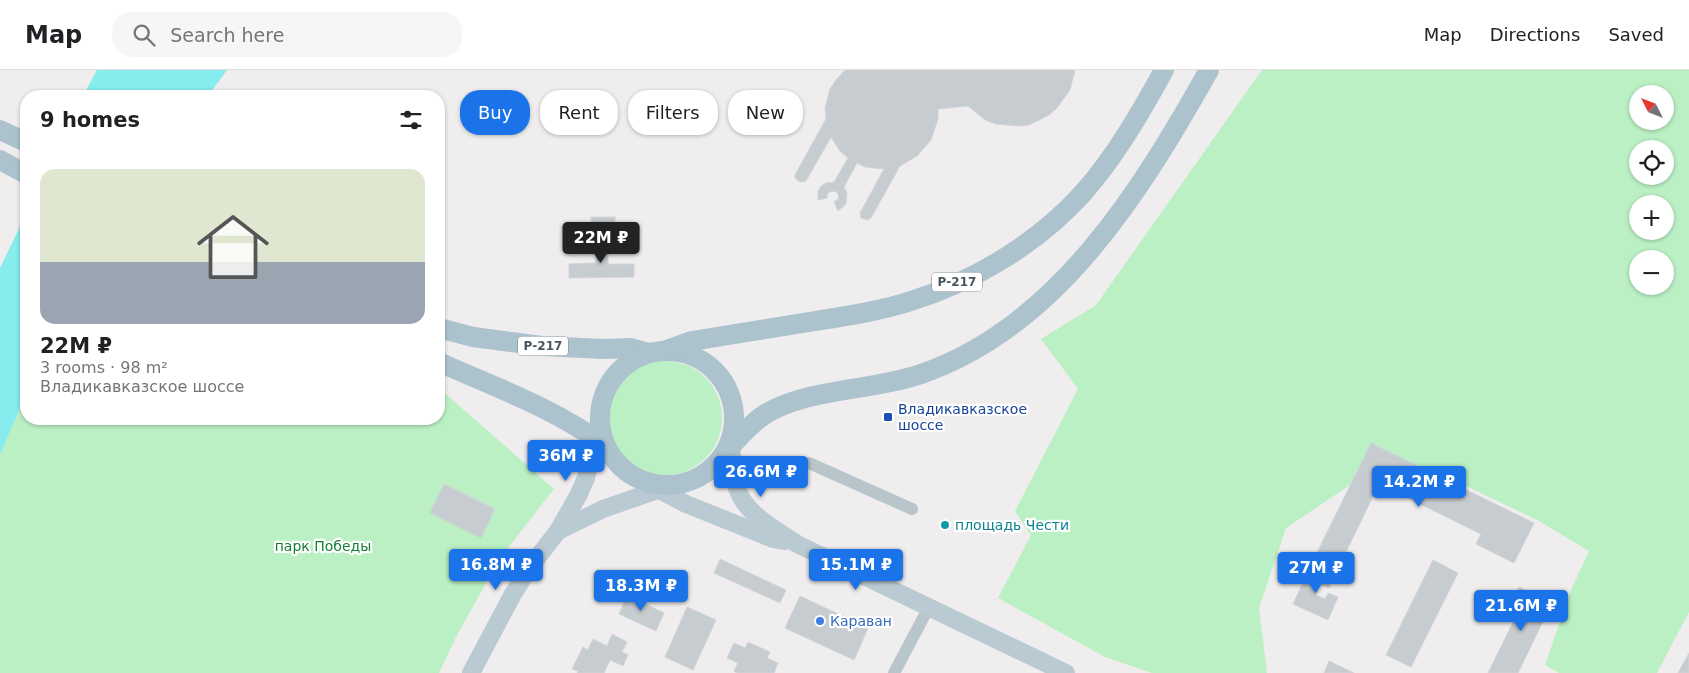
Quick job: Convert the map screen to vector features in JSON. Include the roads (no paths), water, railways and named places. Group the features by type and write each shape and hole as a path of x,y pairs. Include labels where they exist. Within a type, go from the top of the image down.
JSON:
{"main road":[{"name":"Р-217","path":"600,436 600,407 605,392 612,379 629,363 692,341 887,308 926,296 974,274 1008,255 1050,225 1074,203 1103,168 1164,70"},
{"path":"445,365 557,414 600,436 610,456 621,468 634,477 658,486 683,484 696,479 708,472 718,462 729,445 760,417 782,405 821,395 893,382 927,372 975,350 1024,316 1058,285 1103,234 1152,165 1209,70"},
{"path":"2,161 20,171"},
{"name":"Р-217","path":"445,329 473,336 542,346 630,348 657,352 682,352 699,359 714,370 725,385 732,402 734,420 729,445"}],"street":[{"path":"471,673 513,594 530,567 558,531 586,478 600,436"},
{"path":"729,445 736,486 745,505 760,519 797,544 1066,673"},
{"path":"808,466 911,512"},
{"path":"558,531 603,509 658,486 686,504 773,539 797,544"},
{"path":"894,673 929,607"}],"water":[{"path":"97,70 227,70 212,90 86,90"},
{"path":"20,226 20,408 0,455 0,268"}],"place":[{"name":"Владикавказское шоссе","path":"888,417"},
{"name":"площадь Чести","path":"945,525"},
{"name":"Караван","path":"820,621"}],"park label":[{"name":"парк Победы","path":"323,546"}]}
